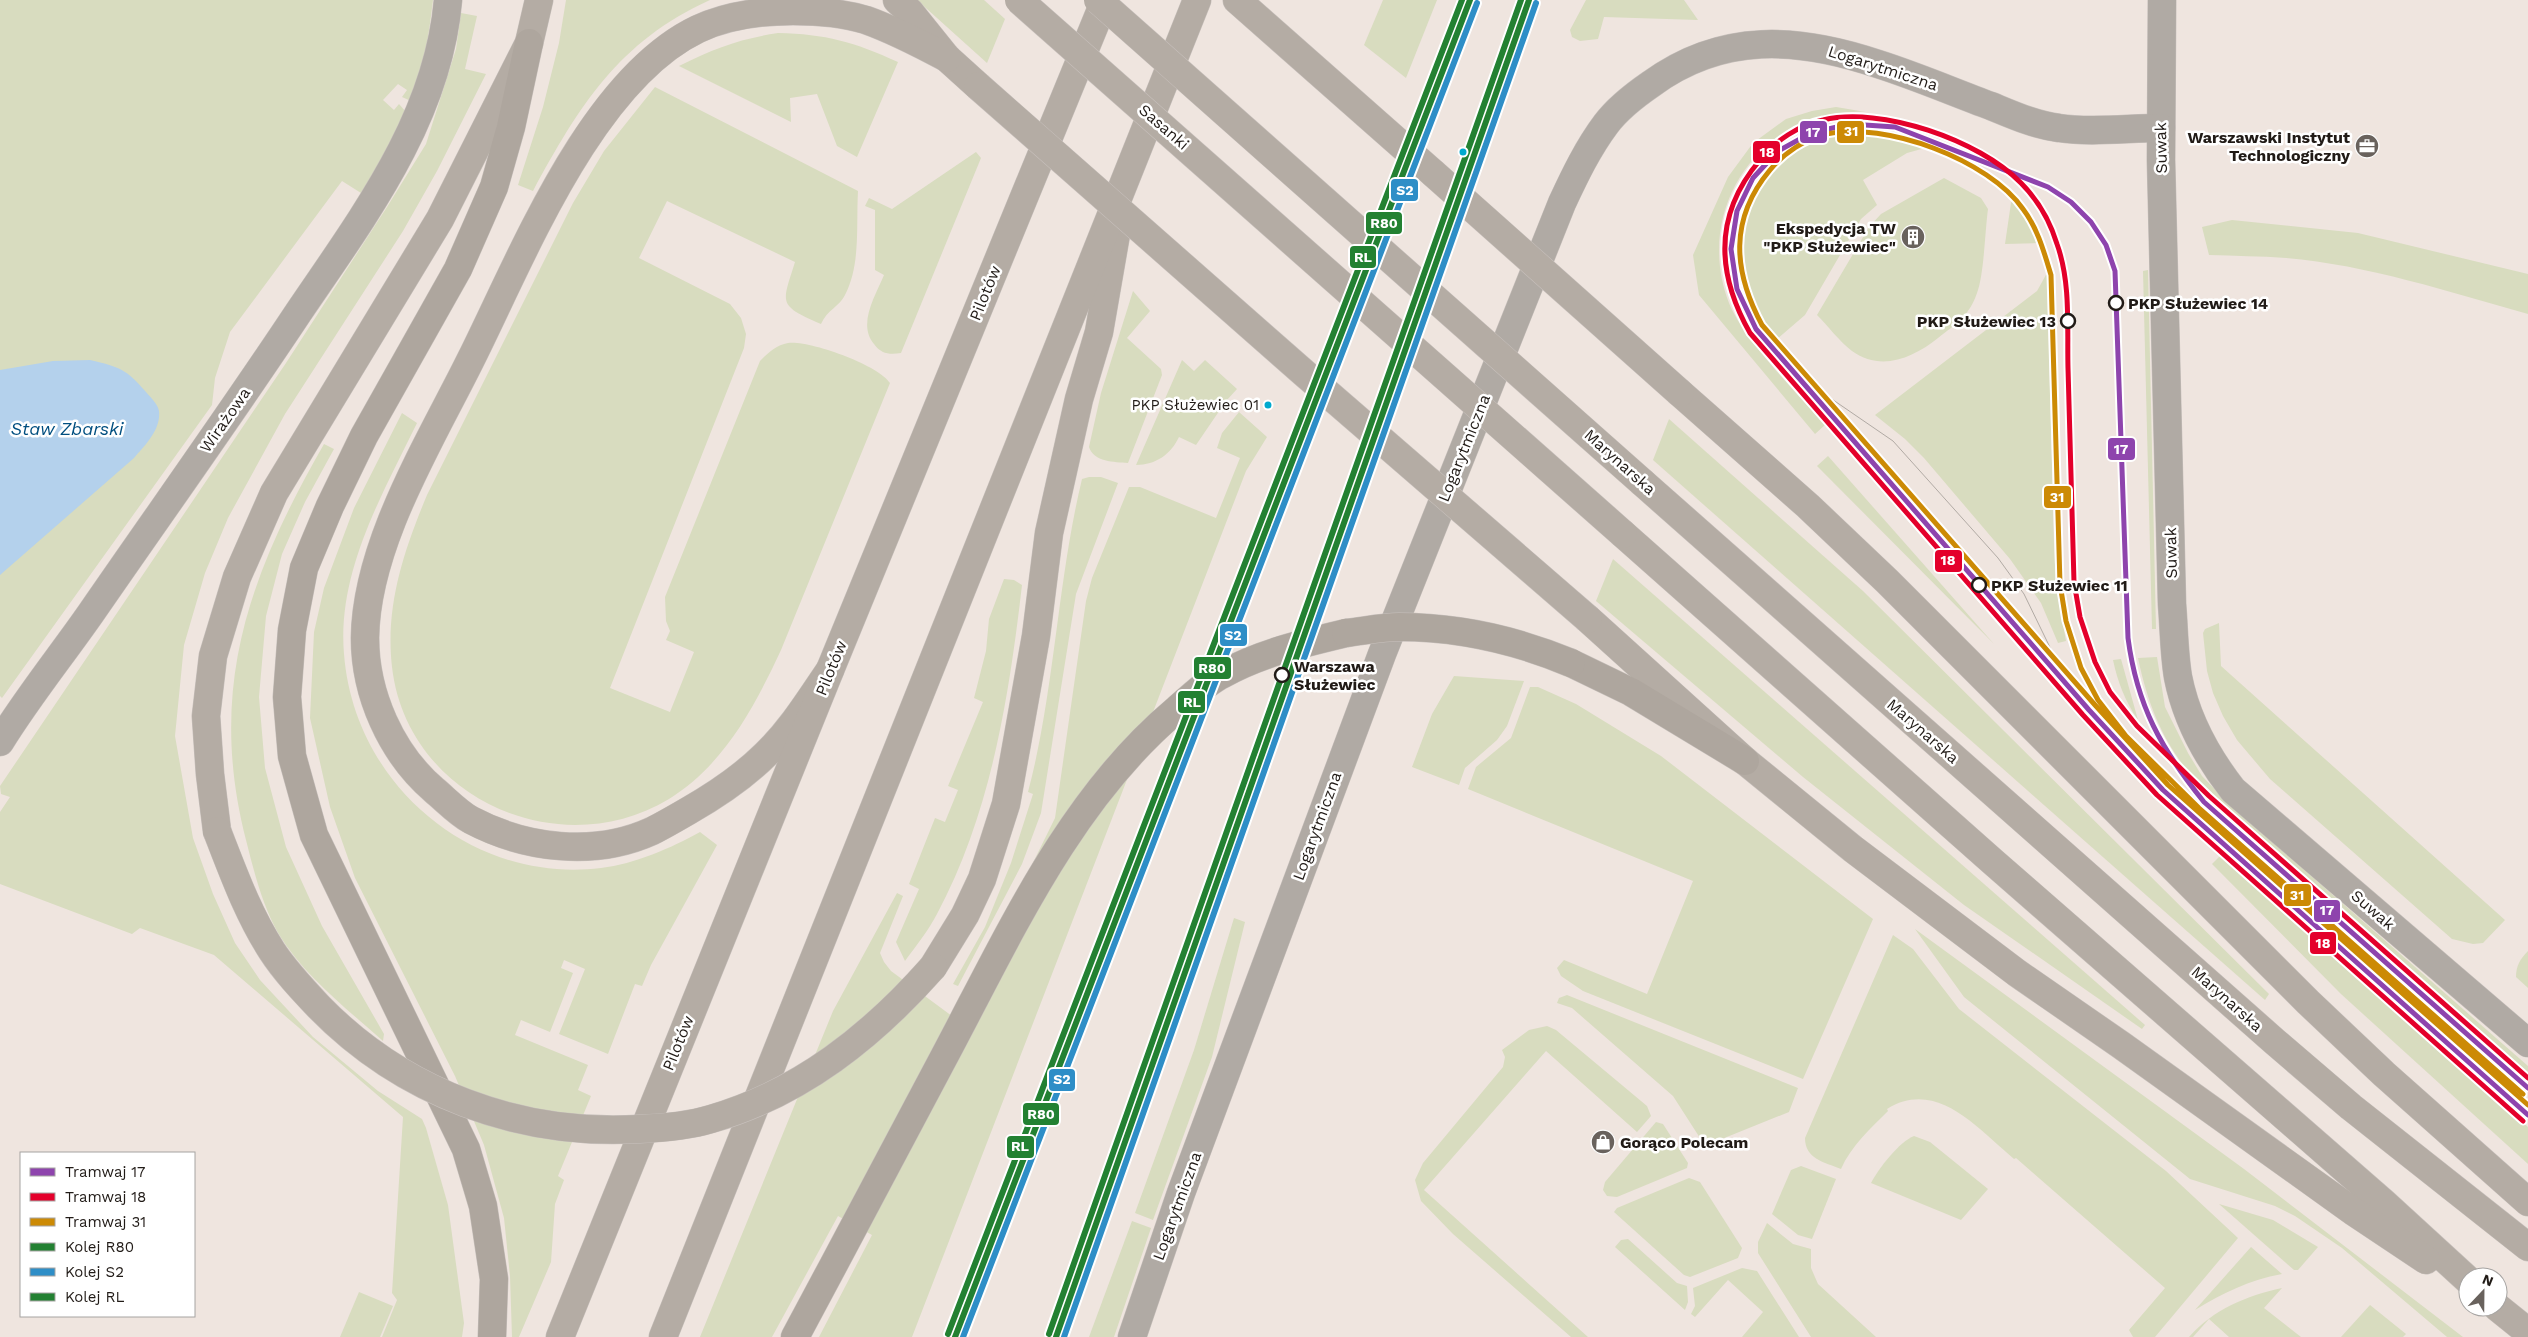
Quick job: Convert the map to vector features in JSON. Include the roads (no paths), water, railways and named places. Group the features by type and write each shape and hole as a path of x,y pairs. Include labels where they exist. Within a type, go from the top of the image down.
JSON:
{"highway":[{"path":"492,1337 494,1279 483,1206 466,1149 314,835 292,756 286,697 292,630 304,568 330,506 364,436 458,269 494,187 511,127 529,43"},
{"path":"795,1337 1022,910 1085,810 1120,763 1160,723 1193,695 1222,674 1267,655 1338,635 1398,627 1450,630 1495,637 1540,650 1631,692 1745,761"}],"main road":[{"path":"539,0 529,43 440,219 274,493 237,577 213,656 206,716 218,831 244,899 272,951 299,986 330,1018 363,1047 399,1071 439,1093 480,1109 523,1122 569,1129 615,1131 647,1129 710,1120 749,1106 795,1084 850,1048 903,1001 933,967 965,915 982,879 1006,804 1036,636 1049,533 1079,399 1099,332 1126,178"},
{"path":"897,0 910,12 947,58 978,86 1304,373 1588,619 1745,761 1853,849 2017,973 2354,1212 2458,1281"},
{"name":"Sasanki","path":"1019,0 2015,881 2385,1204 2458,1271"},
{"name":"Marynarska","path":"1098,0 2288,1053 2351,1107 2528,1246"},
{"name":"Pilotów","path":"560,1337 830,670 1105,0"},
{"path":"663,1337 1198,0"},
{"path":"1237,0 1808,506 1887,581 2308,1002 2384,1074 2528,1202"},
{"path":"830,670 796,720 766,754 718,794 650,832 617,842 575,848 523,841 468,819 424,781 388,733 370,685 365,637 372,586 393,515 558,183 593,130 638,72 675,42 699,28 756,12 815,11 863,19 894,31 947,58"},
{"path":"2508,1316 2528,1332"}],"street":[{"name":"Wirażowa","path":"0,742 324,276 408,140 431,86 444,32 448,0"},
{"name":"Suwak","path":"2162,0 2161,128 2172,604 2178,678 2188,712 2209,756 2233,790 2528,1043"},
{"name":"Logarytmiczna","path":"1132,1337 1181,1193 1379,662 1562,203 1578,167 1606,124 1635,95 1682,64 1707,53 1739,45 1782,43 1831,50 1869,61 2026,120 2060,128 2161,128"}],"water":[{"name":"Staw Zbarski","path":"90,360 116,367 139,384 158,408 159,418 155,431 134,458 0,575 0,370 53,361"}],"tram line":[{"name":"18","path":"2523,1121 2157,795 2083,715 1750,333 1739,311 1726,266 1725,244 1728,223 1734,201 1745,180 1766,153 1780,140 1796,130 1823,120 1846,117 1900,122 1955,140 1980,153 2003,167 2033,196 2043,211 2054,235 2061,259 2066,290 2074,582 2080,617 2095,662 2110,692 2137,726 2209,796 2528,1078"},
{"name":"17","path":"2528,1088 2204,802 2175,764 2153,726 2138,685 2128,638 2115,271 2106,245 2091,222 2071,202 2048,187 1895,127 1850,124 1811,133 1778,151 1753,178 1737,211 1731,249 1737,289 1756,329 2089,710 2163,790 2528,1115"},
{"name":"31","path":"2523,1094 2199,808 2126,736 2098,700 2081,668 2066,621 2060,584 2051,275 2037,233 2023,209 2007,191 1986,175 1961,160 1934,148 1905,139 1877,133 1850,131 1818,136 1788,152 1770,170 1757,189 1747,207 1742,226 1740,246 1745,285 1762,325 2095,705 2168,785 2528,1105"},
{"path":"1779,356 1804,380 1893,441 1998,558 2024,594 2061,670 2089,710"}],"rail line":[{"name":"RL","path":"948,1334 1462,0"},
{"name":"R80","path":"955,1337 1470,0"},
{"name":"RL","path":"1049,1334 1521,0"},
{"name":"R80","path":"1056,1337 1529,0"},
{"name":"S2","path":"963,1337 1477,3"},
{"name":"S2","path":"1064,1337 1536,3"}],"place":[{"name":"Warszawski Instytut Technologiczny","path":"2367,146"},
{"name":"Ekspedycja TW \"PKP Służewiec\"","path":"1913,237"},
{"name":"PKP Służewiec 14","path":"2116,303"},
{"name":"PKP Służewiec 13","path":"2068,321"},
{"name":"PKP Służewiec 01","path":"1268,405"},
{"name":"PKP Służewiec 11","path":"1979,585"},
{"name":"Warszawa Służewiec","path":"1282,675"},
{"name":"Gorąco Polecam","path":"1603,1142"}]}
